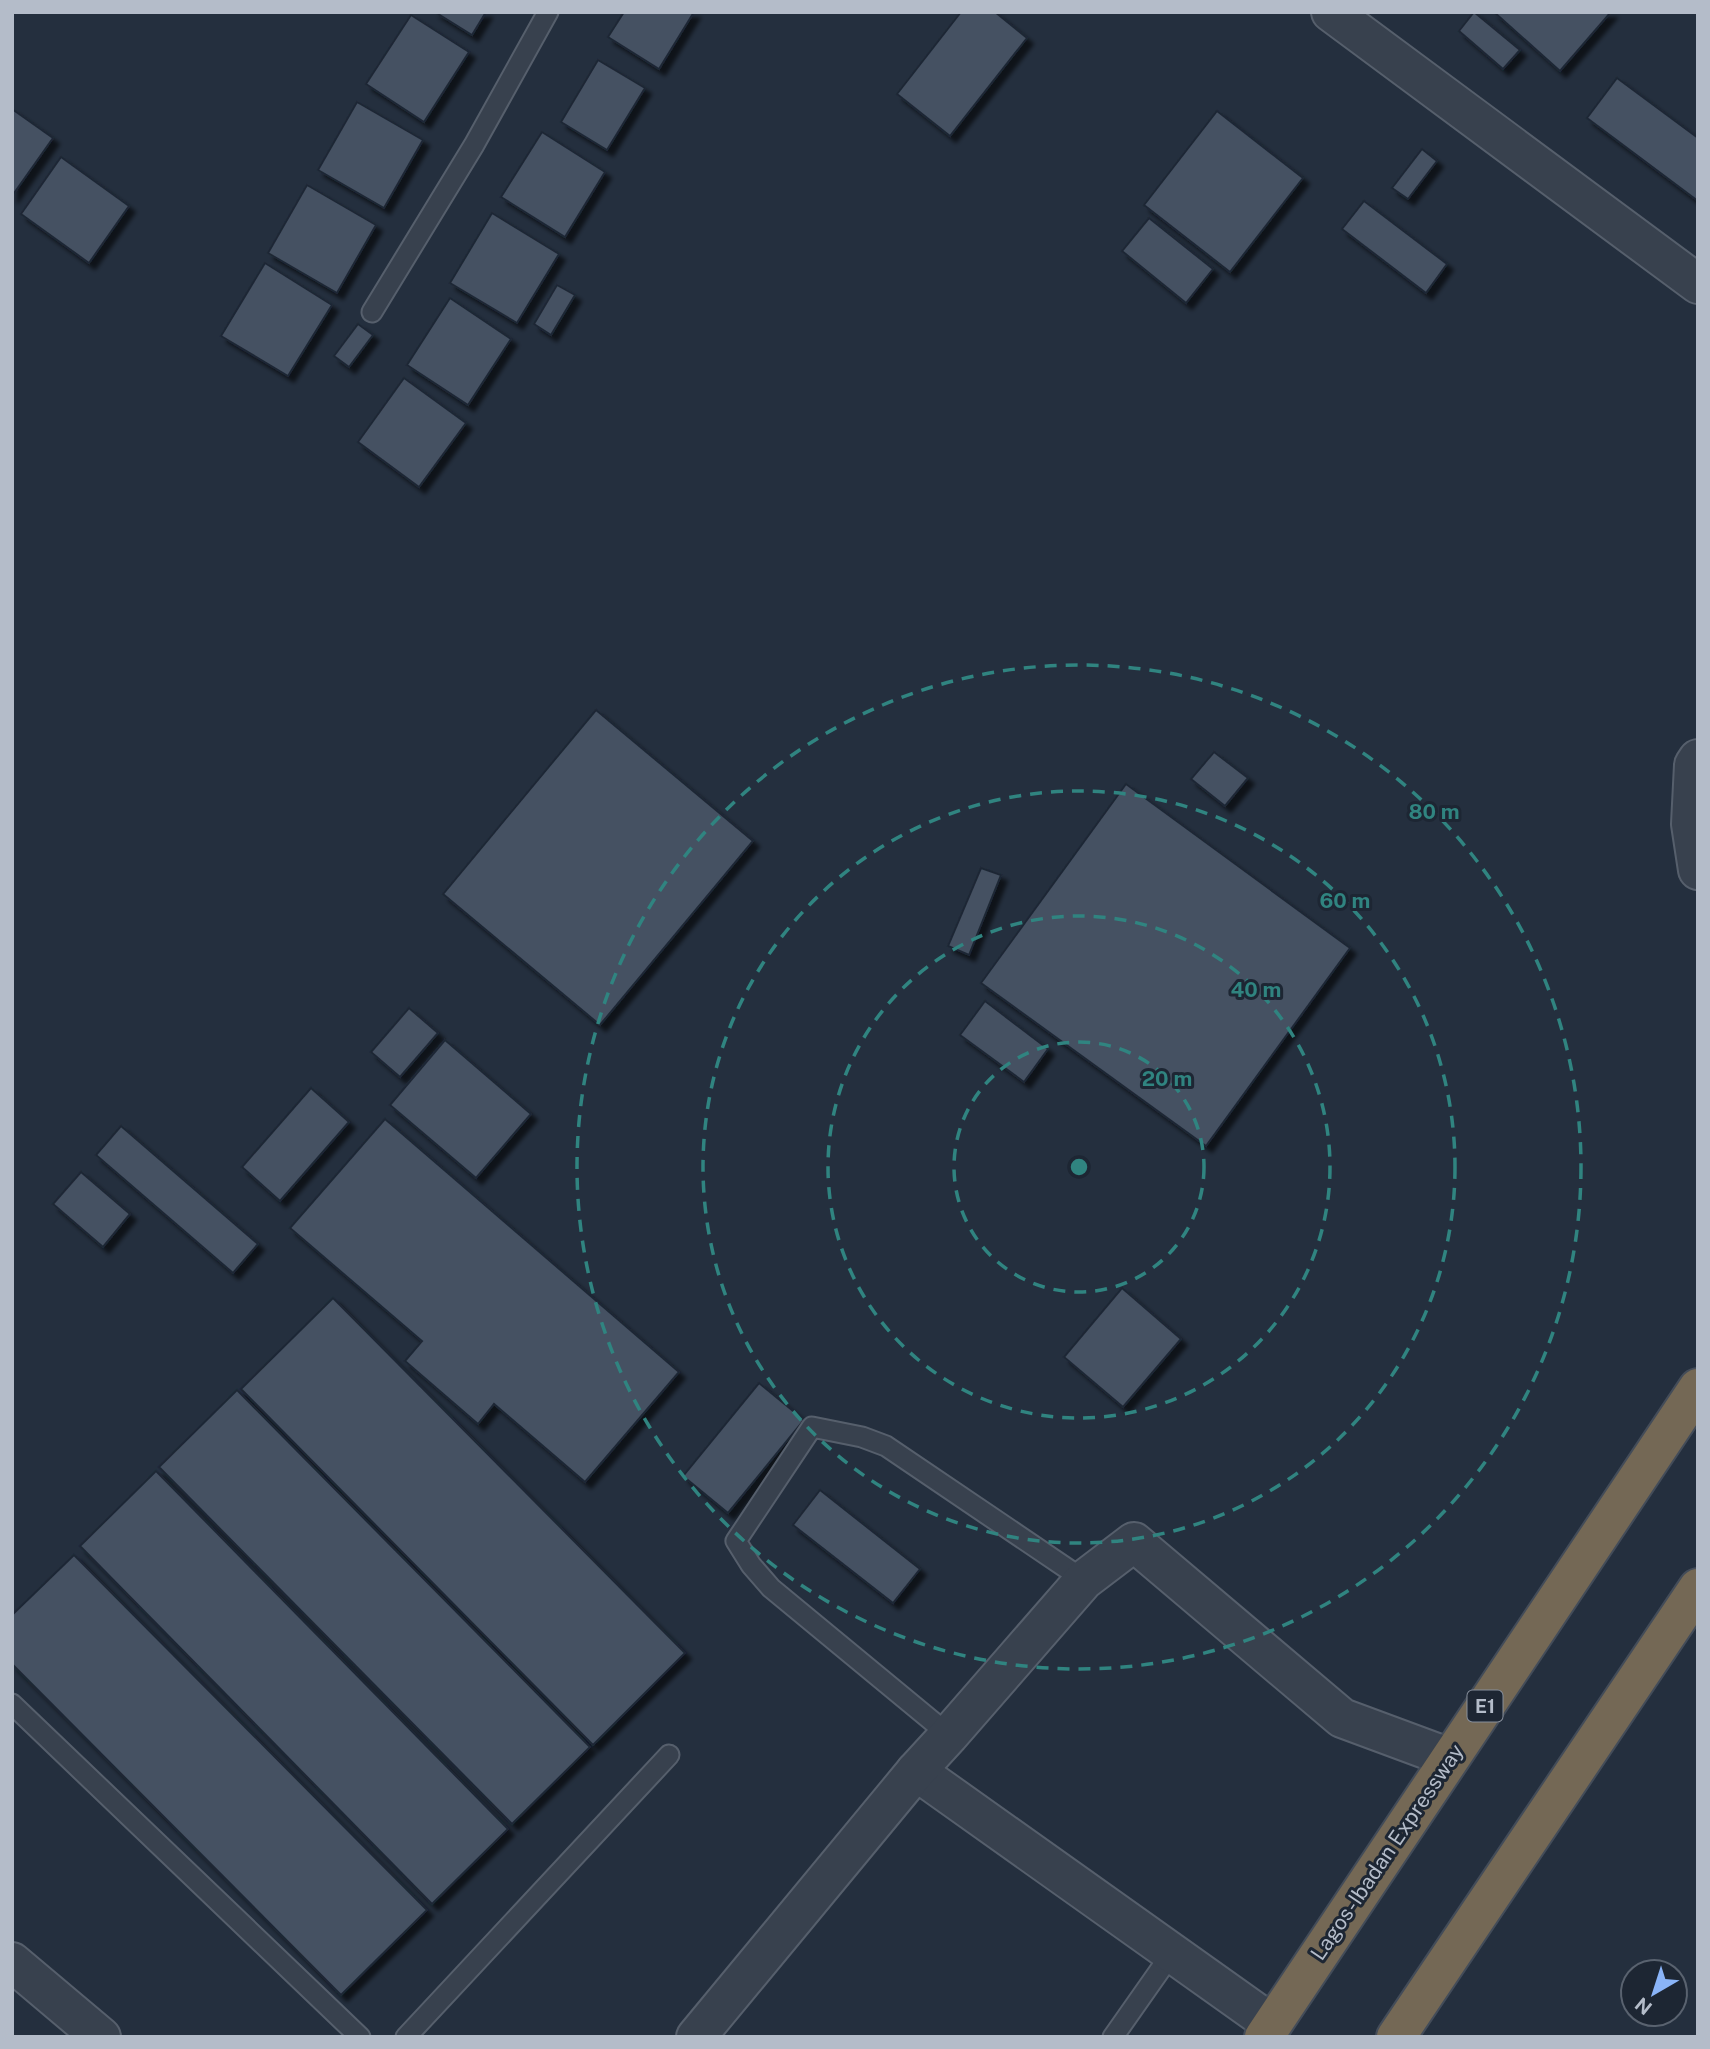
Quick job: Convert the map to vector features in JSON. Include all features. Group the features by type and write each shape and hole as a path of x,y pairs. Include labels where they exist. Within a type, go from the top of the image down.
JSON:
{"highway":[{"name":"Lagos-Ibadan Expressway","path":"1268,2031 1698,1388"},
{"path":"1396,2037 1698,1588"}],"street":[{"path":"1331,12 1698,284"},
{"path":"1698,759 1694,765 1691,824 1698,870"},
{"path":"696,2037 916,1771 1084,1580 1134,1542 1342,1718 1450,1758"},
{"path":"916,1771 1172,1953 1268,2031"},
{"path":"12,1962 101,2037"}],"lane":[{"path":"372,312 474,145 548,12"},
{"path":"949,1735 771,1588 751,1565 736,1541 812,1427 862,1437 886,1446 1084,1580"},
{"path":"12,1704 360,2037"},
{"path":"406,2037 669,1755"},
{"path":"1113,2037 1172,1953"}],"building":[{"path":"435,12 486,12 472,35"},
{"path":"624,12 694,12 659,69 608,37"},
{"path":"961,12 995,12 1027,38 950,136 897,94"},
{"path":"1474,12 1520,50 1503,69 1459,31"},
{"path":"1494,12 1611,12 1560,71"},
{"path":"411,15 469,52 424,122 366,84"},
{"path":"598,60 645,88 607,150 561,122"},
{"path":"1617,78 1698,138 1698,201 1587,118"},
{"path":"357,102 423,140 384,208 318,170"},
{"path":"12,109 53,138 12,196"},
{"path":"1217,111 1303,178 1230,272 1144,205"},
{"path":"542,132 605,172 565,237 501,197"},
{"path":"1422,149 1437,161 1408,199 1392,188"},
{"path":"61,157 129,206 89,263 21,214"},
{"path":"307,185 376,225 337,293 268,253"},
{"path":"1364,201 1447,264 1426,293 1342,229"},
{"path":"492,213 559,254 517,323 450,283"},
{"path":"1149,218 1213,269 1186,303 1122,251"},
{"path":"265,263 332,305 288,376 221,336"},
{"path":"557,285 575,295 551,335 534,324"},
{"path":"450,298 511,339 468,405 407,365"},
{"path":"358,324 373,335 349,367 334,356"},
{"path":"404,378 466,423 419,487 358,442"},
{"path":"596,710 753,841 600,1025 443,894"},
{"path":"1214,752 1248,778 1225,806 1191,779"},
{"path":"1126,784 1350,948 1206,1146 981,983"},
{"path":"981,868 1001,875 969,955 948,946"},
{"path":"985,1001 1048,1049 1024,1082 960,1035"},
{"path":"409,1008 438,1033 400,1077 371,1052"},
{"path":"445,1040 531,1114 476,1178 390,1105"},
{"path":"311,1088 349,1122 280,1201 242,1167"},
{"path":"385,1119 679,1372 585,1482 494,1404 478,1424 405,1361 422,1341 290,1228"},
{"path":"121,1126 258,1244 233,1273 96,1155"},
{"path":"81,1172 130,1214 103,1247 53,1204"},
{"path":"1122,1288 1181,1339 1123,1407 1064,1357"},
{"path":"333,1298 685,1653 593,1745 241,1389"},
{"path":"759,1383 804,1420 728,1513 683,1476"},
{"path":"237,1390 590,1747 512,1824 159,1467"},
{"path":"156,1471 508,1829 432,1904 80,1546"},
{"path":"820,1490 920,1569 893,1603 793,1525"},
{"path":"74,1555 427,1910 341,1995 12,1664 12,1615"}]}
